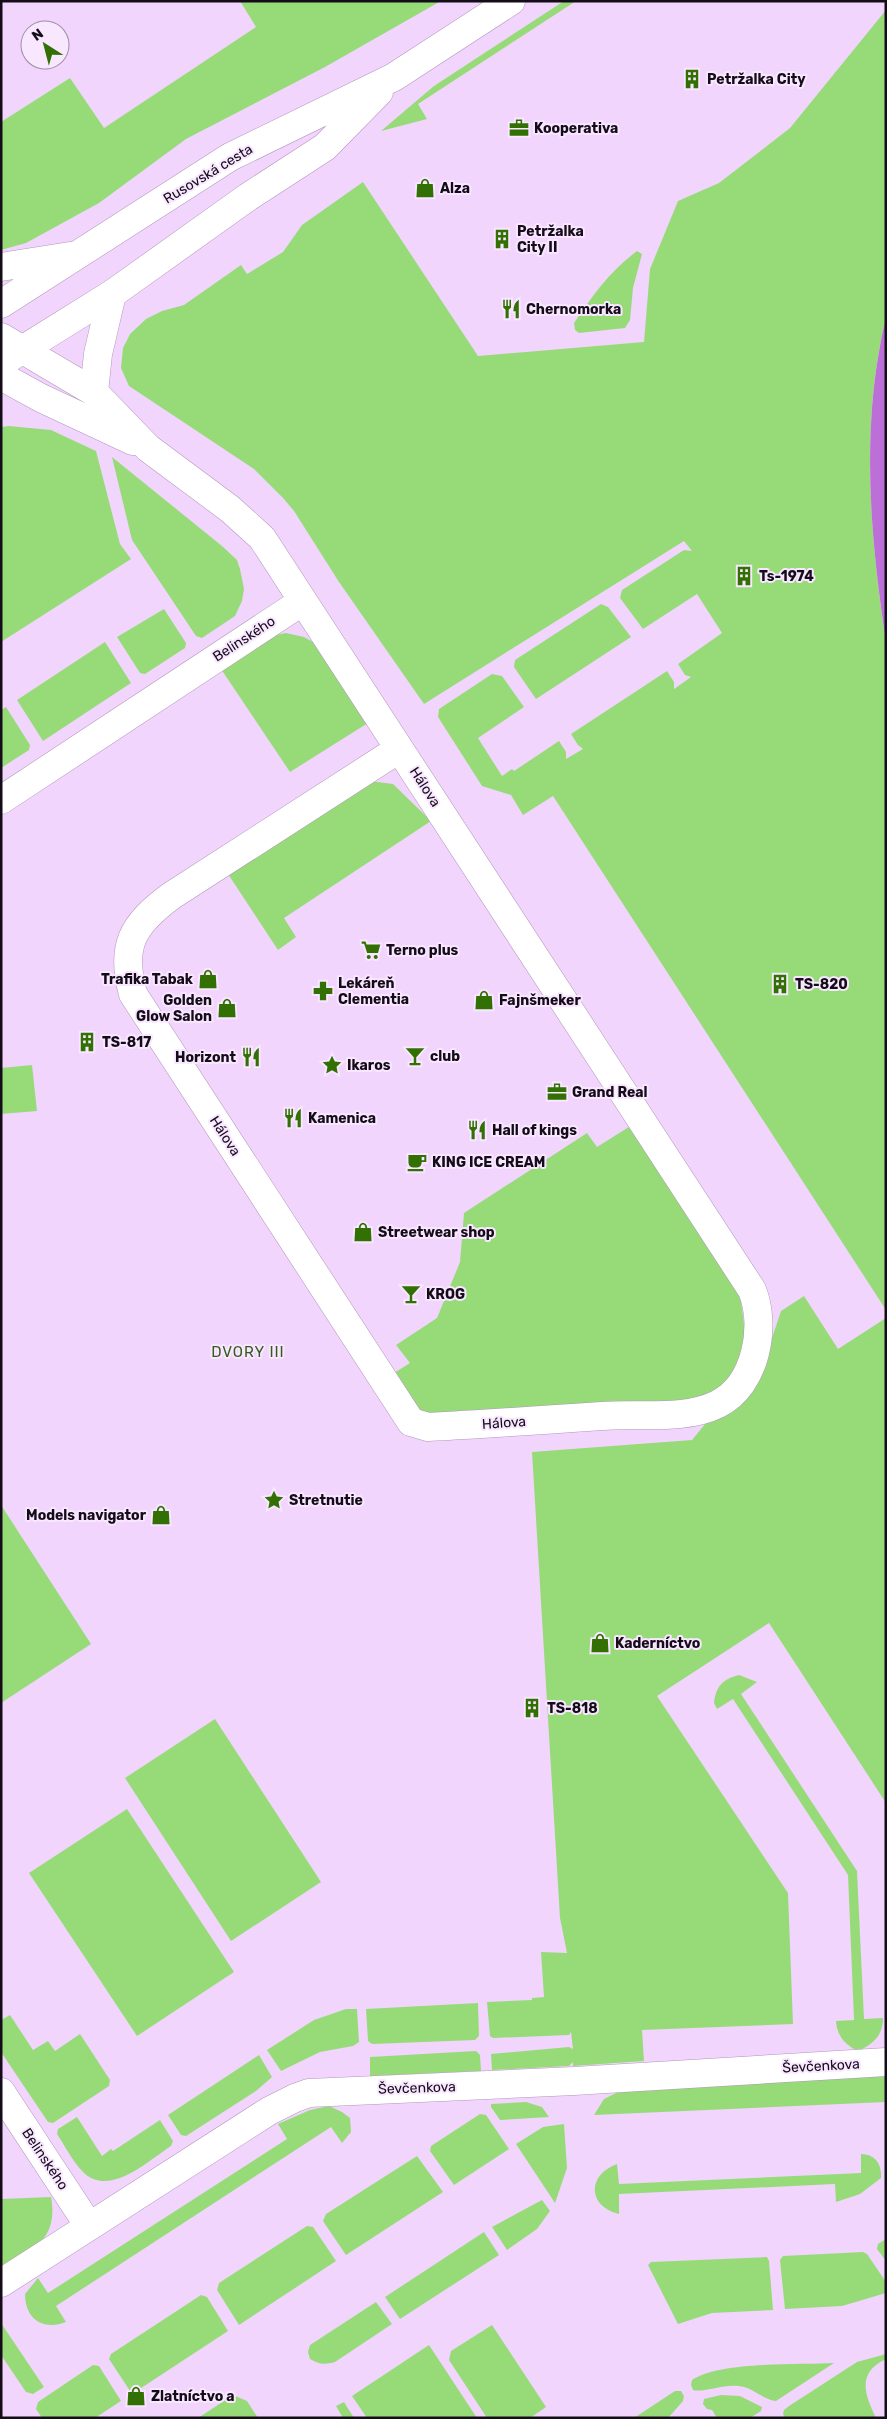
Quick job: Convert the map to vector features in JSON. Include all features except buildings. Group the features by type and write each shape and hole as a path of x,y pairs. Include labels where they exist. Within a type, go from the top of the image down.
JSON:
{"street":[{"name":"Rusovská cesta","path":"1,304 230,157 394,77 511,1"},
{"name":"Rusovská cesta","path":"9,350 112,294 248,198 325,147 394,77"},
{"name":"Rusovská cesta","path":"1,268 81,254"},
{"path":"94,392 98,354 112,294"},
{"path":"9,350 94,392 148,448 230,509 262,538 399,749"},
{"path":"1,376 41,398 148,448"},
{"name":"Belinského","path":"1,800 303,601"},
{"name":"Hálova","path":"399,749 752,1290 759,1312 759,1324 752,1362 741,1382 728,1398 691,1413 603,1416 428,1427 411,1422 133,994 126,966 131,942 143,920 158,906 399,749"},
{"name":"Ševčenkova","path":"1,2283 269,2111 309,2093 574,2082 886,2062"},
{"name":"Belinského","path":"1,2092 90,2226"}],"green space":[{"path":"240,1 441,1 325,67 186,139 99,203 26,243 1,250 1,122 70,78 104,128 256,27"},
{"path":"564,1 576,1 418,104 427,119 381,131 434,86"},
{"path":"886,10 886,317 873,399 870,439 870,480 872,521 886,643 886,1310 553,796 523,815 511,795 482,786 438,717 439,709 492,674 502,676 524,707 478,738 502,776 512,769 514,771 559,741 566,752 566,759 583,749 571,734 667,671 674,682 674,689 691,677 685,675 678,664 722,633 697,594 643,629 620,598 622,590 684,550 692,551 684,541 424,704 339,582 294,511 283,498 254,469 129,386 121,368 123,348 130,334 146,319 162,311 184,305 241,265 247,274 283,252 302,225 363,182 478,356 644,342 650,269 678,201 719,183 790,128"},
{"path":"637,251 642,254 633,288 630,320 625,328 579,333 575,330 574,323 588,303 610,275"},
{"path":"1,427 51,430 96,451 120,544 131,559 1,642"},
{"path":"112,457 237,560 244,589 242,601 235,616 202,638 196,636 132,540"},
{"path":"601,604 608,607 631,637 536,699 514,667 515,660"},
{"path":"164,609 186,643 185,648 145,674 140,673 117,637"},
{"path":"286,633 304,637 318,645 368,723 290,772 221,669 271,636"},
{"path":"105,642 131,683 43,741 17,700"},
{"path":"6,707 30,745 29,750 1,768 1,710"},
{"path":"370,781 393,784 431,821 284,918 296,937 278,950 228,874"},
{"path":"32,1065 37,1111 1,1114 1,1068"},
{"path":"632,1125 740,1294 746,1339 738,1366 717,1392 696,1402 437,1417 420,1410 394,1373 410,1363 396,1345 437,1318 460,1262 464,1213 587,1133 597,1147"},
{"path":"804,1296 838,1349 886,1318 886,1803 769,1623 657,1696 788,1893 793,2024 642,2030 644,2061 573,2066 573,2062 569,2066 492,2070 491,2054 569,2047 573,2049 571,2032 569,2035 493,2038 490,2036 487,2002 532,2000 532,1998 544,1997 541,1952 567,1953 560,1918 532,1452 692,1440 770,1344 781,1311"},
{"path":"1,1505 91,1644 1,1703"},
{"path":"739,1675 757,1682 741,1694 857,1871 864,2019 883,2018 881,2030 876,2039 858,2051 849,2046 843,2039 838,2031 836,2021 854,2020 848,1875 733,1699 717,1709 714,1703 716,1692 721,1684"},
{"path":"215,1719 321,1882 231,1941 125,1778"},
{"path":"127,1809 234,1972 137,2036 29,1873"},
{"path":"478,2003 479,2036 475,2040 372,2044 368,2041 366,2009"},
{"path":"346,2009 357,2009 359,2042 353,2046 320,2052 281,2071 267,2050 314,2020"},
{"path":"10,2015 33,2050 48,2041 55,2051 80,2034 110,2080 109,2086 53,2123 48,2122 1,2052 1,2020"},
{"path":"476,2051 480,2055 481,2071 370,2076 370,2057"},
{"path":"259,2055 272,2077 256,2091 186,2136 181,2135 168,2115"},
{"path":"886,2075 886,2102 594,2115 604,2099 622,2090"},
{"path":"526,2102 542,2107 549,2117 500,2120 491,2107 491,2104"},
{"path":"329,2106 350,2118 351,2132 342,2143 331,2127 56,2306 66,2322 50,2325 43,2324 32,2316 28,2310 25,2294 38,2278 48,2293 287,2139 278,2124 310,2110"},
{"path":"480,2114 486,2115 509,2149 454,2185 430,2151 431,2146"},
{"path":"77,2117 102,2156 111,2149 113,2151 160,2120 173,2141 171,2146 140,2168 128,2174 104,2181 93,2179 79,2168 57,2134 58,2129"},
{"path":"564,2124 567,2168 555,2203 516,2144 543,2127"},
{"path":"861,2154 866,2154 877,2161 881,2178 860,2194 836,2202 835,2184 619,2194 619,2214 608,2210 596,2198 596,2183 600,2175 617,2164 619,2184 861,2173"},
{"path":"417,2156 443,2192 346,2255 323,2221 326,2214"},
{"path":"51,2197 51,2223 47,2234 33,2250 1,2270 1,2199"},
{"path":"542,2200 550,2211 537,2229 507,2250 492,2227"},
{"path":"307,2226 313,2227 336,2261 239,2325 217,2290 219,2283"},
{"path":"484,2232 499,2255 400,2319 385,2297"},
{"path":"886,2239 886,2261 877,2249 878,2244"},
{"path":"863,2252 867,2254 886,2282 886,2293 842,2306 785,2309 780,2260 783,2256"},
{"path":"767,2257 769,2261 773,2310 712,2313 678,2324 648,2265 651,2262"},
{"path":"201,2295 207,2297 228,2331 132,2394 109,2359 111,2354"},
{"path":"376,2302 392,2324 335,2362 322,2364 310,2359 308,2352 310,2345"},
{"path":"1,2323 44,2387 33,2394 26,2392 1,2355"},
{"path":"492,2325 546,2407 530,2418 487,2418 449,2360 451,2351"},
{"path":"429,2345 477,2418 367,2418 352,2396"},
{"path":"886,2354 886,2359 870,2371 867,2378 866,2393 876,2418 785,2418 784,2410 789,2406 857,2362"},
{"path":"834,2363 776,2401 744,2387 730,2386 698,2391 693,2390 691,2385 692,2380 704,2374 740,2367"},
{"path":"93,2365 99,2366 121,2401 95,2418 42,2418 36,2409 38,2402"},
{"path":"675,2391 681,2391 684,2396 683,2401 668,2418 634,2418"},
{"path":"233,2395 247,2401 258,2418 198,2418"},
{"path":"721,2395 740,2396 762,2407 761,2411 750,2418 717,2418 712,2410 707,2409 703,2404 704,2399"},
{"path":"344,2402 354,2418 343,2418 336,2406"}],"shaded area":[{"path":"886,317 886,643 872,521 870,439 878,358"}],"place":[{"name":"Petržalka City","path":"692,79"},
{"name":"Kooperativa","path":"519,128"},
{"name":"Alza","path":"425,188"},
{"name":"Petržalka City II","path":"502,239"},
{"name":"Chernomorka","path":"511,309"},
{"name":"Ts-1974","path":"744,576"},
{"name":"Terno plus","path":"371,950"},
{"name":"Trafika Tabak","path":"208,979"},
{"name":"TS-820","path":"780,984"},
{"name":"Lekáreň Clementia","path":"323,991"},
{"name":"Fajnšmeker","path":"484,1000"},
{"name":"Golden Glow Salon","path":"227,1008"},
{"name":"TS-817","path":"87,1042"},
{"name":"club","path":"415,1056"},
{"name":"Horizont","path":"251,1057"},
{"name":"Ikaros","path":"332,1065"},
{"name":"Grand Real","path":"557,1092"},
{"name":"Kamenica","path":"293,1118"},
{"name":"Hall of kings","path":"477,1130"},
{"name":"KING ICE CREAM","path":"417,1162"},
{"name":"Streetwear shop","path":"363,1232"},
{"name":"KROG","path":"411,1294"},
{"name":"Stretnutie","path":"274,1500"},
{"name":"Models navigator","path":"161,1515"},
{"name":"Kaderníctvo","path":"600,1643"},
{"name":"TS-818","path":"532,1708"},
{"name":"Zlatníctvo a","path":"136,2396"}],"district":[{"name":"DVORY III","path":"248,1352"}]}
